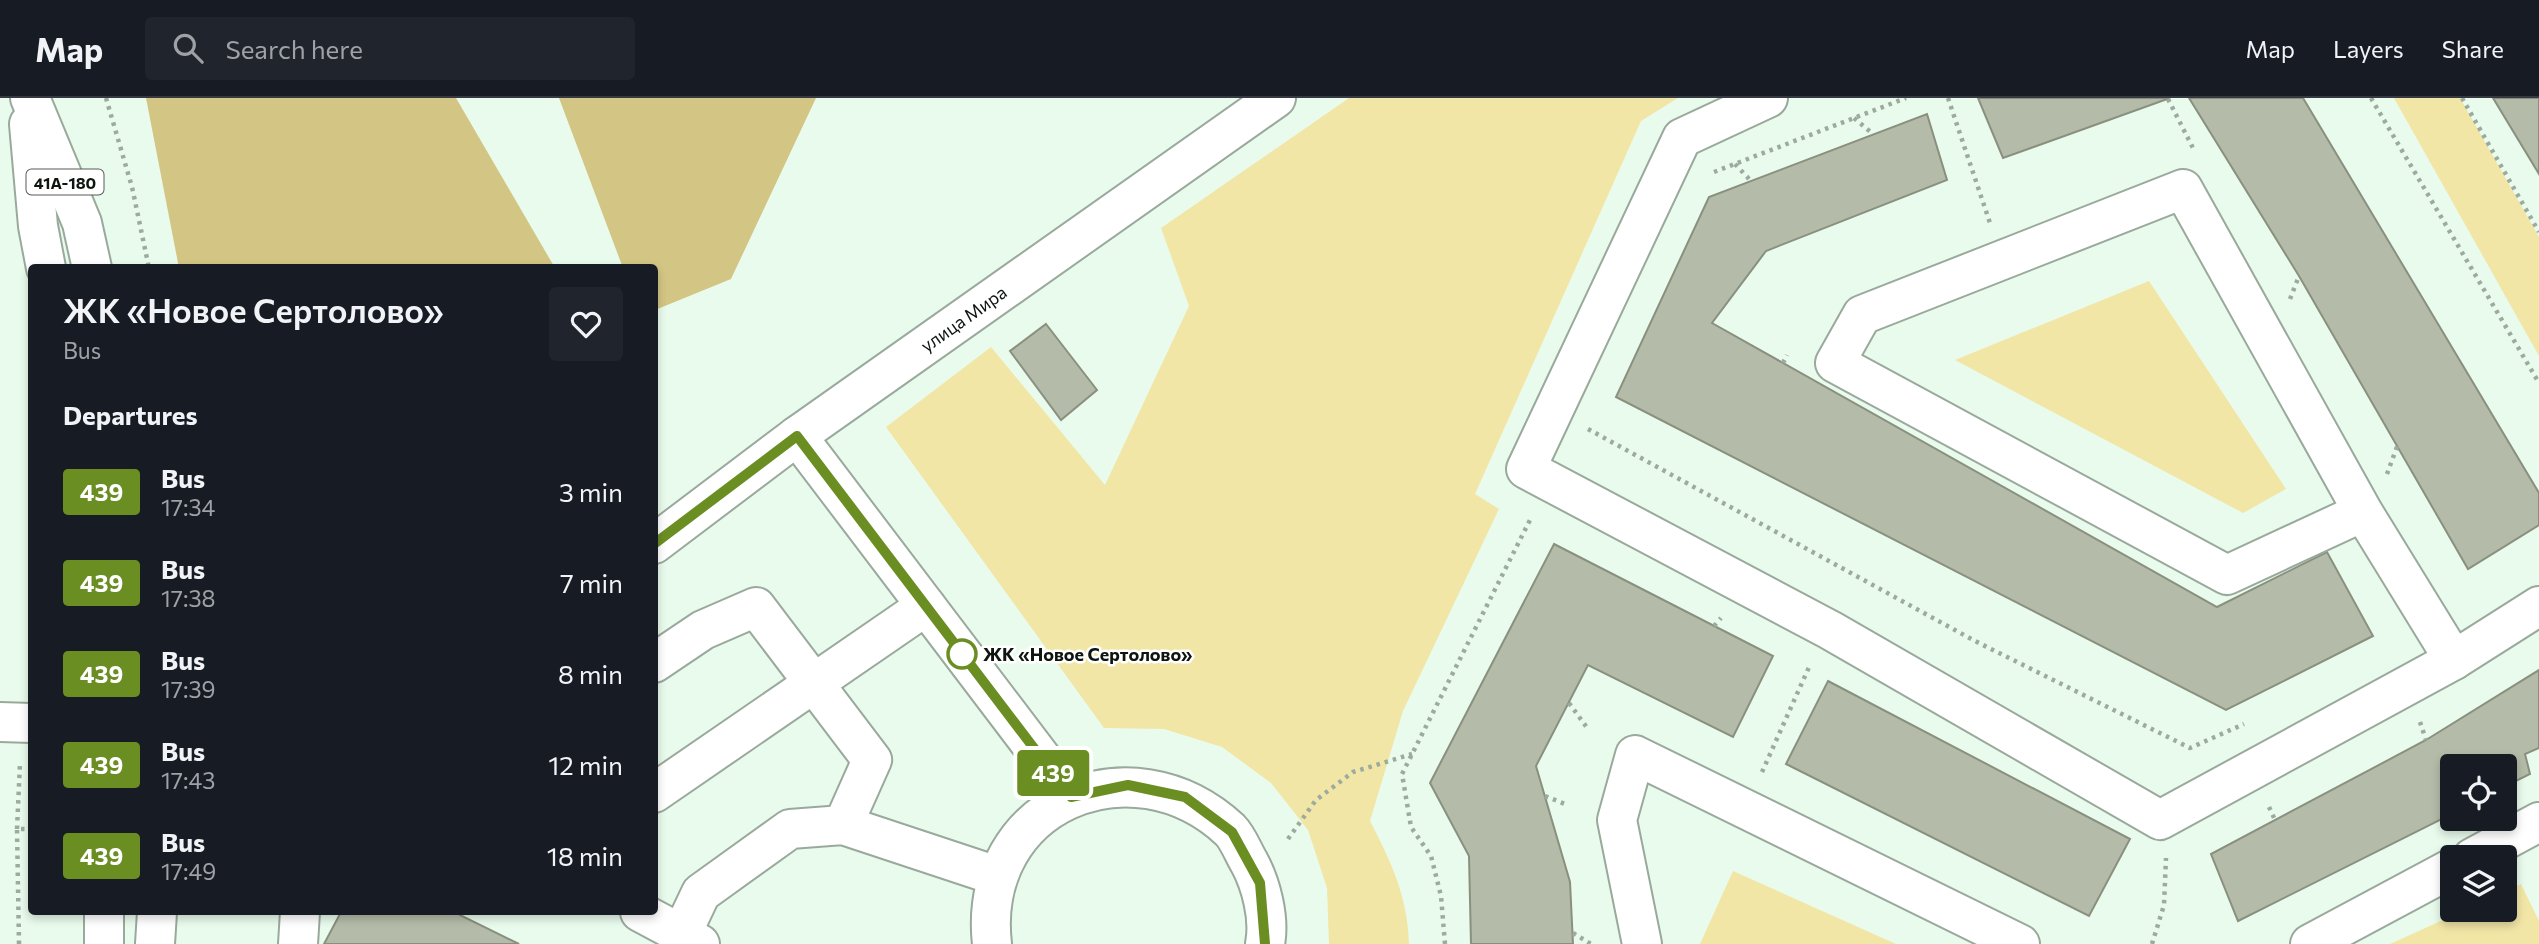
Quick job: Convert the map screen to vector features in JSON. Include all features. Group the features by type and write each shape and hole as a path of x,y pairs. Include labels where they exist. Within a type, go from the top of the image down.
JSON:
{"street":[{"name":"41А-180","path":"28,98 38,226 45,264"},
{"name":"41А-180","path":"28,98 82,223 91,264"},
{"name":"улица Мира","path":"658,541 797,436 1276,98"},
{"path":"1768,98 1682,138 1526,470 1830,630 2160,820 2454,660 2539,606"},
{"path":"2363,512 2227,575 1835,363 1862,315 2183,189 2363,512 2454,660"},
{"path":"797,436 1071,797"},
{"path":"658,790 926,606"},
{"path":"658,660 703,629 756,607 872,760 843,825"},
{"path":"1642,944 1618,820 1635,755 2020,944"},
{"path":"992,944 989,919 997,876 1014,844 1040,816 1071,797 1128,785 1185,797 1232,832 1260,883 1265,944"},
{"path":"2496,845 2539,822"},
{"path":"646,915 691,939 701,893 790,829 843,825 997,876"},
{"path":"2309,944 2440,874"},
{"path":"104,915 104,944"},
{"path":"155,944 157,915"},
{"path":"298,944 300,915"}],"path":[{"path":"106,98 132,187 148,264"},
{"path":"1709,174 1906,98"},
{"path":"1948,98 2002,260"},
{"path":"2371,98 2539,383"},
{"path":"2462,98 2539,232"},
{"path":"2168,99 2196,154"},
{"path":"1854,118 1873,134"},
{"path":"1735,164 1751,181"},
{"path":"2287,306 2299,276"},
{"path":"1783,363 1787,355"},
{"path":"1581,425 1975,641 2190,748 2254,720"},
{"path":"2387,474 2398,444"},
{"path":"1444,944 1441,896 1431,856 1411,827 1402,774 1550,482"},
{"path":"1760,776 1814,658"},
{"path":"1569,702 1588,729"},
{"path":"16,723 21,753 18,829 19,944"},
{"path":"1288,839 1316,800 1353,772 1412,754"},
{"path":"1545,796 1565,804"},
{"path":"2152,944 2164,905 2166,842 2160,820"},
{"path":"18,829 28,829"},
{"path":"1573,933 1591,944"}],"shaded area":[{"path":"146,98 456,98 553,264 178,264"},
{"path":"559,98 816,98 731,279 658,309 658,264 621,264"},
{"path":"1349,98 1678,98 1641,121 1475,494 1499,509 1403,711 1370,821 1402,895 1409,944 1329,944 1327,888 1308,830 1271,783 1222,747 1164,729 1104,728 886,427 991,347 1105,485 1189,306 1161,228"},
{"path":"2394,98 2460,98 2539,237 2539,356"},
{"path":"2149,281 2286,489 2243,513 1955,360"},
{"path":"1733,871 1896,944 1700,944"},
{"path":"2521,884 2539,921 2539,944 2390,944 2440,921 2517,922 2517,886"}],"building":[{"path":"1978,98 2170,98 2003,158"},
{"path":"2189,98 2303,98 2539,493 2539,525 2468,569 2299,276"},
{"path":"2493,98 2539,98 2539,174"},
{"path":"1927,114 1947,180 1766,251 1712,323 2217,607 2327,552 2373,636 2226,710 1616,397 1709,197"},
{"path":"1046,324 1097,390 1061,420 1010,351"},
{"path":"1554,544 1773,656 1733,737 1588,665 1536,766 1570,882 1573,944 1471,944 1469,856 1430,783"},
{"path":"2539,670 2539,748 2525,754 2530,774 2517,780 2517,754 2440,754 2440,820 2238,921 2211,854 2426,740"},
{"path":"1828,681 2130,839 2089,916 1786,764"},
{"path":"339,915 460,915 519,944 324,944"}],"bus line":[{"name":"439","path":"658,541 797,436 1071,797 1128,785 1185,797 1232,832 1260,883 1265,944"}],"place":[{"name":"ЖК «Новое Сертолово»","path":"962,654"}]}
